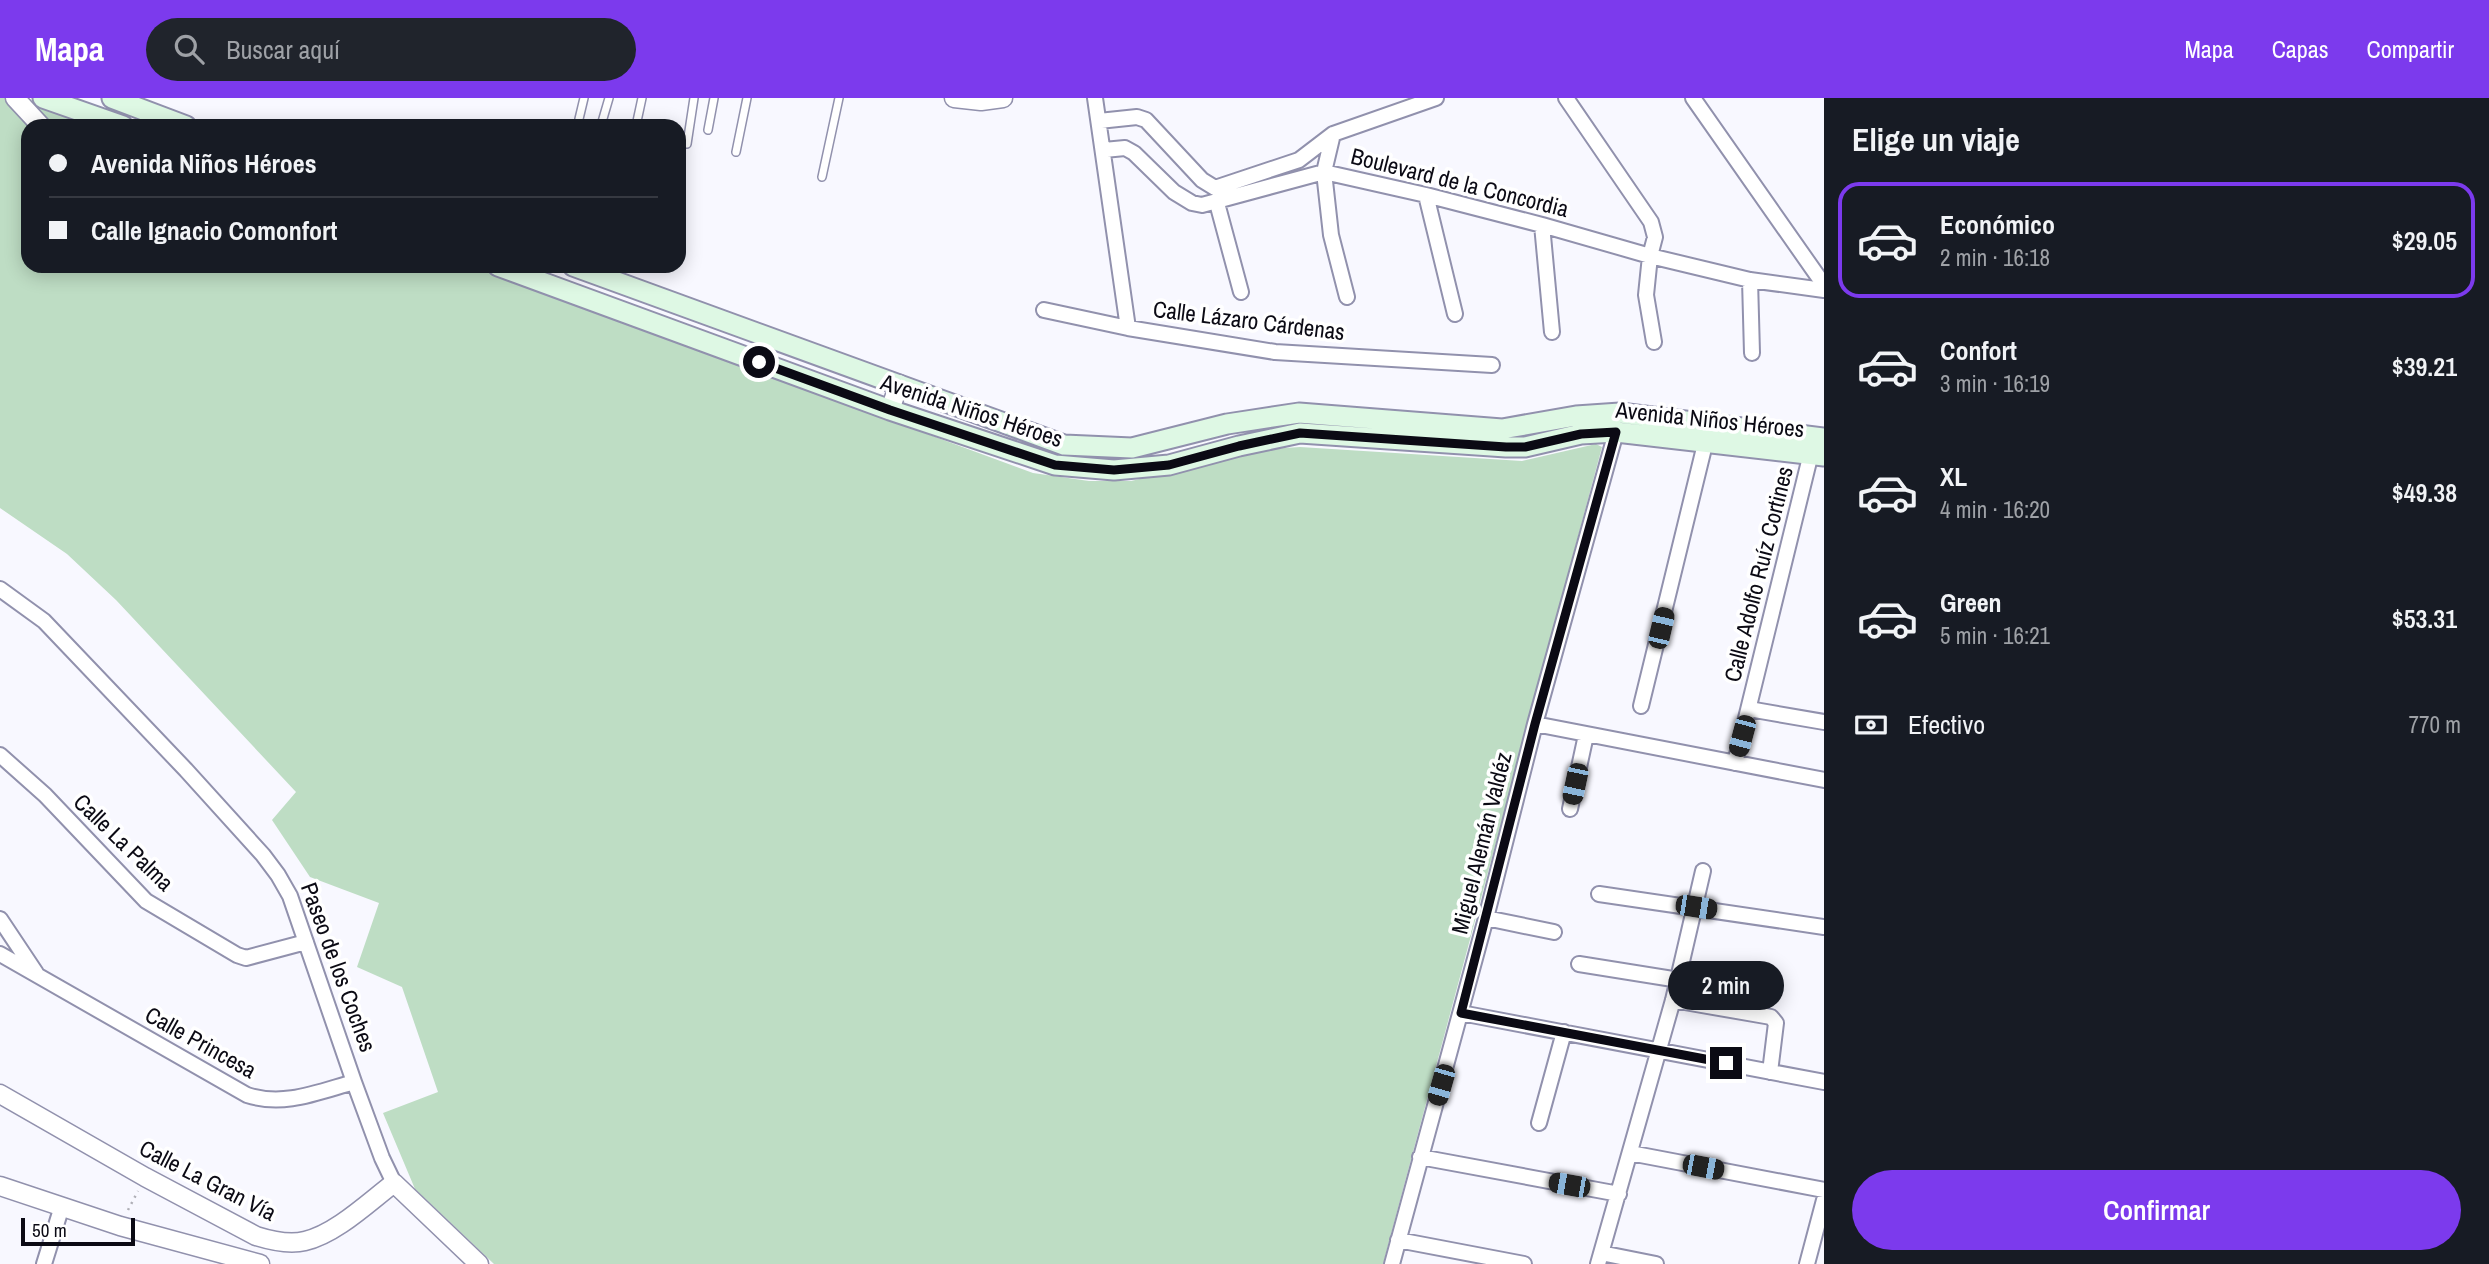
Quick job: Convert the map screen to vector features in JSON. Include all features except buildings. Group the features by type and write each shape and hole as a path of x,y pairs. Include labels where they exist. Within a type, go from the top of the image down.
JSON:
{"main road":[{"path":"43,98 97,119"},
{"path":"111,98 167,119"},
{"name":"Avenida Niños Héroes","path":"517,273 890,410 1055,465 1114,470 1169,465 1300,433 1525,447 1581,434 1616,432 1705,444 1819,446"},
{"name":"Avenida Niños Héroes","path":"592,273 1064,444 1132,448 1227,424 1299,413 1502,429 1576,416 1620,413 1819,446"}],"street":[{"path":"15,98 34,119"},
{"path":"110,119 111,98"},
{"path":"954,98 1003,98"},
{"path":"1095,98 1128,328"},
{"path":"1347,297 1331,235 1324,172 1332,134 1436,98"},
{"path":"1566,98 1651,222 1655,237 1646,295 1654,342"},
{"path":"1693,98 1824,288"},
{"name":"Boulevard de la Concordia","path":"1099,121 1137,117 1146,120 1202,180 1215,188 1299,160 1332,134"},
{"name":"Boulevard de la Concordia","path":"1104,150 1125,148 1134,153 1174,192 1192,203 1202,205 1324,172 1542,225 1650,257 1750,280 1824,288"},
{"path":"1426,195 1455,314"},
{"path":"1217,203 1241,292"},
{"path":"1542,225 1552,332"},
{"path":"1750,280 1752,353"},
{"name":"Calle Lázaro Cárdenas","path":"1044,310 1128,328 1275,352 1492,366"},
{"path":"890,410 899,384"},
{"name":"Miguel Alemán Valdéz","path":"1392,1264 1461,1013 1535,724 1616,432"},
{"path":"1641,706 1705,444"},
{"name":"Calle Adolfo Ruíz Cortines","path":"1735,763 1819,446"},
{"name":"Paseo de los Coches","path":"0,589 25,606 62,639 186,770 278,875 290,896 354,1082 394,1183 480,1264"},
{"path":"1749,709 1824,722"},
{"path":"1535,724 1824,780"},
{"path":"1570,809 1586,735"},
{"name":"Calle La Palma","path":"0,755 45,795 146,901 237,956 246,958 306,942"},
{"path":"1656,1264 1600,1259 1679,980 1703,871"},
{"path":"1599,894 1824,927"},
{"path":"1486,918 1554,932"},
{"name":"Calle Princesa","path":"0,919 37,975"},
{"name":"Calle Princesa","path":"0,954 260,1099 273,1101 303,1097 354,1082"},
{"path":"1579,964 1679,980"},
{"path":"1673,1000 1774,1019 1776,1023 1770,1072"},
{"path":"1461,1013 1824,1082"},
{"path":"1539,1123 1564,1032"},
{"name":"Calle La Gran Vía","path":"0,1094 145,1177 256,1236 290,1242 307,1241 325,1233 394,1183"},
{"path":"1630,1153 1824,1190"},
{"path":"1420,1157 1619,1194"},
{"path":"0,1186 120,1226 260,1264"},
{"path":"1807,1264 1824,1200"},
{"path":"44,1264 62,1206"},
{"path":"1398,1240 1524,1264"}],"lane":[{"path":"579,119 584,98"},
{"path":"603,119 609,98"},
{"path":"638,119 642,98"},
{"path":"687,144 694,98"},
{"path":"708,130 714,98"},
{"path":"736,152 747,98"},
{"path":"822,177 839,98"}],"path":[{"path":"120,1226 145,1177"}],"green space":[{"path":"0,98 17,98 74,119 21,119 21,273 491,273 1033,473 1089,481 1131,481 1270,449 1300,447 1522,461 1596,444 1602,447 1383,1264 494,1264 415,1189 383,1113 438,1092 402,987 357,967 379,903 310,877 272,820 296,792 116,600 67,554 0,508"}],"route":[{"path":"759,362 890,410 1055,465 1114,470 1169,465 1300,433 1525,447 1581,434 1616,432 1535,724 1461,1013 1726,1063"}]}
